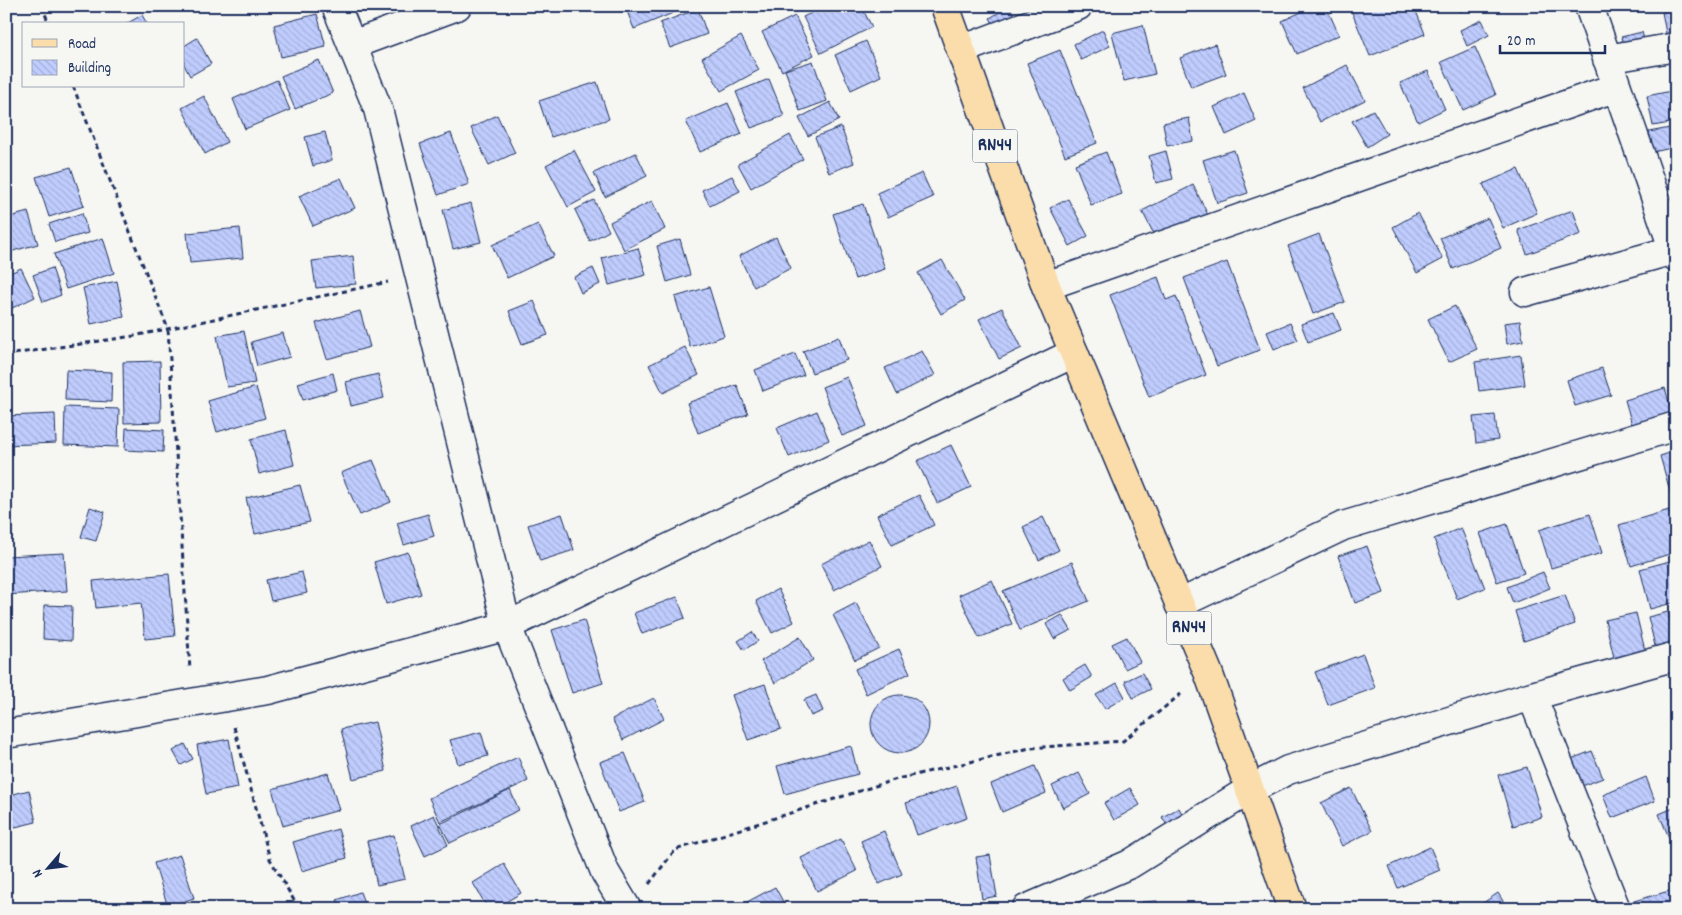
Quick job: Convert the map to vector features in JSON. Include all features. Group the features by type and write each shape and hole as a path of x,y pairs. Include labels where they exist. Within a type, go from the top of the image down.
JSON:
{"main road":[{"name":"RN44","path":"945,6 1046,286 1208,672 1292,909"}],"street":[{"path":"336,6 378,110 507,626 605,872 627,909"},
{"path":"352,45 457,6"},
{"path":"961,50 1078,6"},
{"path":"1525,292 1674,253 1589,6"},
{"path":"1607,59 1676,47"},
{"path":"1046,286 1617,87"},
{"path":"6,734 268,690 507,626 1074,353"},
{"path":"1179,604 1343,526 1676,426"},
{"path":"1026,909 1130,864 1249,790 1288,770 1532,696 1676,656"},
{"path":"1532,696 1616,909"}],"path":[{"path":"42,6 48,22"},
{"path":"74,88 168,329 192,703 234,727 270,859 299,909"},
{"path":"6,355 134,336 420,275"},
{"path":"647,886 675,850 897,779 1030,748 1123,741 1208,672"}],"building":[{"path":"625,6 690,6 634,29"},
{"path":"825,6 861,6 872,27 821,53 803,17"},
{"path":"1009,6 1024,31 1005,43 990,18"},
{"path":"1314,6 1326,6 1339,35 1297,54 1282,21"},
{"path":"1359,6 1414,6 1425,34 1370,56 1351,10"},
{"path":"1457,6 1477,6 1459,12"},
{"path":"1674,6 1676,6 1676,37 1667,39 1662,12 1675,10"},
{"path":"698,9 707,34 670,48 660,23"},
{"path":"317,14 326,47 281,57 274,25"},
{"path":"142,15 146,22 130,22"},
{"path":"795,16 814,55 782,71 762,32"},
{"path":"1482,20 1489,35 1467,46 1460,30"},
{"path":"1143,25 1155,74 1124,81 1112,33"},
{"path":"1103,30 1110,46 1081,60 1074,44"},
{"path":"1642,32 1648,53 1627,58 1621,37"},
{"path":"741,36 759,70 721,91 702,58"},
{"path":"197,38 211,64 190,76 185,67 185,45"},
{"path":"866,41 881,76 851,90 835,55"},
{"path":"1215,44 1226,74 1191,87 1180,58"},
{"path":"1475,47 1496,95 1463,110 1441,62"},
{"path":"1060,50 1097,143 1065,156 1027,63"},
{"path":"319,60 333,93 295,109 281,76"},
{"path":"813,61 827,101 800,111 785,70"},
{"path":"1347,65 1365,100 1320,122 1303,88"},
{"path":"1428,71 1445,109 1418,122 1400,83"},
{"path":"769,79 784,116 751,128 736,92"},
{"path":"277,80 290,110 245,129 233,99"},
{"path":"597,82 609,119 551,137 539,101"},
{"path":"1676,90 1676,122 1653,126 1647,96"},
{"path":"1244,93 1256,121 1226,135 1214,107"},
{"path":"204,96 227,142 205,154 182,108"},
{"path":"830,102 839,120 808,136 799,118"},
{"path":"728,103 742,134 700,152 686,121"},
{"path":"1373,110 1387,134 1367,147 1352,121"},
{"path":"497,115 515,153 489,165 471,128"},
{"path":"1189,118 1193,141 1167,146 1163,123"},
{"path":"841,127 854,163 829,173 815,137"},
{"path":"1675,127 1676,147 1653,152 1649,132"},
{"path":"325,132 332,160 313,166 305,137"},
{"path":"451,133 469,184 438,195 420,144"},
{"path":"790,135 803,159 751,188 738,164"},
{"path":"574,150 596,192 568,207 546,165"},
{"path":"1234,150 1248,193 1217,203 1203,160"},
{"path":"1166,151 1173,179 1156,183 1149,156"},
{"path":"1106,152 1122,194 1091,205 1075,164"},
{"path":"636,153 647,176 605,197 594,173"},
{"path":"71,167 84,206 49,217 36,177"},
{"path":"1676,168 1676,198 1675,198 1668,170"},
{"path":"1518,169 1537,213 1503,228 1483,184"},
{"path":"922,173 933,197 888,217 877,193"},
{"path":"732,176 740,191 710,206 702,190"},
{"path":"341,178 355,208 313,226 299,196"},
{"path":"1193,185 1208,215 1157,240 1142,211"},
{"path":"1068,199 1088,236 1070,246 1050,208"},
{"path":"594,200 609,231 590,241 575,210"},
{"path":"652,201 665,229 624,250 610,222"},
{"path":"471,203 481,242 453,249 443,210"},
{"path":"863,204 885,269 855,279 833,214"},
{"path":"1573,210 1581,234 1527,254 1518,230"},
{"path":"28,212 38,244 6,253 6,218"},
{"path":"82,213 88,233 55,242 49,224"},
{"path":"1418,213 1443,259 1417,273 1393,227"},
{"path":"1488,218 1501,248 1453,269 1440,238"},
{"path":"538,224 554,256 507,278 492,245"},
{"path":"240,228 243,258 190,263 187,233"},
{"path":"1319,234 1345,302 1313,314 1288,246"},
{"path":"776,237 791,268 754,287 739,256"},
{"path":"103,238 114,273 66,289 54,254"},
{"path":"680,239 690,275 667,282 657,246"},
{"path":"638,248 646,275 609,285 602,258"},
{"path":"353,256 356,284 316,288 312,261"},
{"path":"942,260 965,300 941,314 918,273"},
{"path":"1227,262 1260,350 1217,366 1184,278"},
{"path":"21,268 35,297 6,311 6,275"},
{"path":"52,268 61,295 43,302 33,275"},
{"path":"593,268 600,284 581,293 574,277"},
{"path":"1158,277 1166,300 1176,296 1206,375 1149,397 1110,295"},
{"path":"117,281 124,317 91,324 83,288"},
{"path":"709,287 724,336 690,347 675,297"},
{"path":"534,301 548,335 522,344 509,311"},
{"path":"1455,306 1477,349 1449,362 1428,319"},
{"path":"1002,308 1022,348 999,359 979,319"},
{"path":"360,311 370,347 327,359 316,323"},
{"path":"1334,313 1341,330 1308,342 1301,324"},
{"path":"1520,321 1523,341 1507,344 1504,323"},
{"path":"1290,323 1298,340 1274,349 1267,332"},
{"path":"244,331 255,383 227,387 217,336"},
{"path":"283,333 290,357 257,366 251,342"},
{"path":"839,337 847,360 812,373 803,351"},
{"path":"685,347 699,375 663,393 649,365"},
{"path":"922,351 935,375 897,394 885,368"},
{"path":"795,354 804,375 763,391 755,370"},
{"path":"1521,355 1525,385 1479,391 1475,362"},
{"path":"160,361 161,422 124,423 123,362"},
{"path":"1602,368 1611,395 1575,406 1567,380"},
{"path":"66,370 112,372 111,402 65,400"},
{"path":"333,373 337,390 303,400 298,383"},
{"path":"378,374 384,398 351,406 346,382"},
{"path":"847,377 867,426 842,436 822,387"},
{"path":"737,385 748,414 698,433 687,403"},
{"path":"256,387 265,418 217,432 208,401"},
{"path":"1665,388 1674,420 1634,432 1625,400"},
{"path":"65,407 119,409 118,447 64,445"},
{"path":"817,411 829,440 789,457 777,428"},
{"path":"55,414 56,443 6,445 6,416"},
{"path":"1495,415 1498,440 1476,443 1473,417"},
{"path":"126,428 164,430 163,452 125,450"},
{"path":"286,430 294,465 259,474 251,439"},
{"path":"951,445 971,487 937,503 917,461"},
{"path":"1676,451 1676,497 1672,498 1660,456"},
{"path":"373,460 391,502 360,515 341,473"},
{"path":"300,485 310,522 255,534 246,498"},
{"path":"919,495 934,525 892,545 877,515"},
{"path":"90,507 105,512 96,541 81,537"},
{"path":"1669,510 1676,531 1676,552 1631,566 1619,525"},
{"path":"428,514 434,536 404,545 397,523"},
{"path":"562,514 574,550 540,561 528,525"},
{"path":"1590,514 1602,553 1551,568 1539,530"},
{"path":"1043,517 1059,550 1039,560 1023,527"},
{"path":"1507,524 1524,573 1497,582 1480,533"},
{"path":"1461,528 1485,588 1457,599 1434,539"},
{"path":"869,540 882,566 834,590 821,564"},
{"path":"1367,546 1384,593 1355,603 1338,556"},
{"path":"408,552 421,594 386,604 374,562"},
{"path":"64,553 67,591 6,595 6,556"},
{"path":"1670,561 1676,583 1676,602 1650,609 1640,569"},
{"path":"1072,562 1089,601 1020,630 1003,591"},
{"path":"302,572 307,593 271,601 266,580"},
{"path":"1543,572 1550,588 1513,603 1507,587"},
{"path":"169,574 175,636 145,639 141,603 96,608 93,581"},
{"path":"992,580 1012,624 979,638 959,595"},
{"path":"778,589 794,622 772,633 756,601"},
{"path":"1565,595 1575,624 1524,641 1515,611"},
{"path":"677,597 685,618 642,634 634,613"},
{"path":"856,603 879,648 855,660 833,615"},
{"path":"44,605 72,606 71,641 43,639"},
{"path":"1668,612 1676,649 1657,654 1648,617"},
{"path":"1636,613 1648,663 1617,670 1605,620"},
{"path":"1062,615 1071,630 1054,639 1046,624"},
{"path":"584,620 603,683 572,693 552,630"},
{"path":"752,632 758,641 744,650 738,641"},
{"path":"800,637 813,660 775,683 761,661"},
{"path":"1127,637 1140,662 1125,669 1112,644"},
{"path":"899,649 910,673 866,694 855,669"},
{"path":"1363,654 1375,688 1328,705 1315,672"},
{"path":"1085,665 1092,677 1070,690 1063,678"},
{"path":"1142,673 1151,689 1133,698 1125,681"},
{"path":"1117,683 1125,697 1105,709 1096,695"},
{"path":"765,684 781,729 748,740 732,695"},
{"path":"816,695 823,711 811,716 804,700"},
{"path":"894,695 906,695 921,703 929,718 929,730 921,745 906,753 894,753 879,745 871,730 871,718 879,703"},
{"path":"654,698 664,719 623,740 612,719"},
{"path":"375,722 386,771 353,779 341,729"},
{"path":"481,732 488,756 458,764 450,740"},
{"path":"229,739 238,788 206,794 197,745"},
{"path":"185,744 193,759 181,765 173,751"},
{"path":"851,746 858,774 785,794 777,766"},
{"path":"1592,751 1603,778 1582,786 1571,759"},
{"path":"625,753 645,802 619,812 600,762"},
{"path":"518,757 528,781 440,822 429,798"},
{"path":"1035,766 1046,793 1002,812 991,784"},
{"path":"1527,767 1542,817 1513,826 1498,775"},
{"path":"328,773 339,810 283,826 272,789"},
{"path":"1079,773 1090,794 1063,808 1052,786"},
{"path":"1646,777 1655,801 1612,818 1603,795"},
{"path":"957,786 967,818 917,835 906,803"},
{"path":"1130,788 1140,805 1114,820 1104,803"},
{"path":"1351,788 1372,831 1342,846 1321,803"},
{"path":"29,790 36,822 7,829 6,796"},
{"path":"510,790 519,810 450,843 440,824"},
{"path":"1676,807 1676,854 1659,814"},
{"path":"1179,808 1189,826 1173,835 1162,817"},
{"path":"434,815 448,845 425,856 411,826"},
{"path":"338,829 347,858 302,871 293,842"},
{"path":"884,831 902,874 879,884 861,841"},
{"path":"394,835 405,879 377,885 367,841"},
{"path":"841,839 857,871 817,891 801,858"},
{"path":"1430,847 1440,870 1398,888 1389,866"},
{"path":"180,855 194,898 168,907 154,863"},
{"path":"990,855 997,896 982,899 976,857"},
{"path":"504,864 521,893 494,909 488,909 473,883"},
{"path":"775,887 787,909 734,909"},
{"path":"1676,889 1676,909 1621,909 1620,905"},
{"path":"360,892 366,908 341,909 337,900"},
{"path":"1498,893 1508,909 1483,909 1480,905"},
{"path":"1157,901 1158,909 1142,909 1142,902"},
{"path":"423,903 426,909 411,909"}]}
